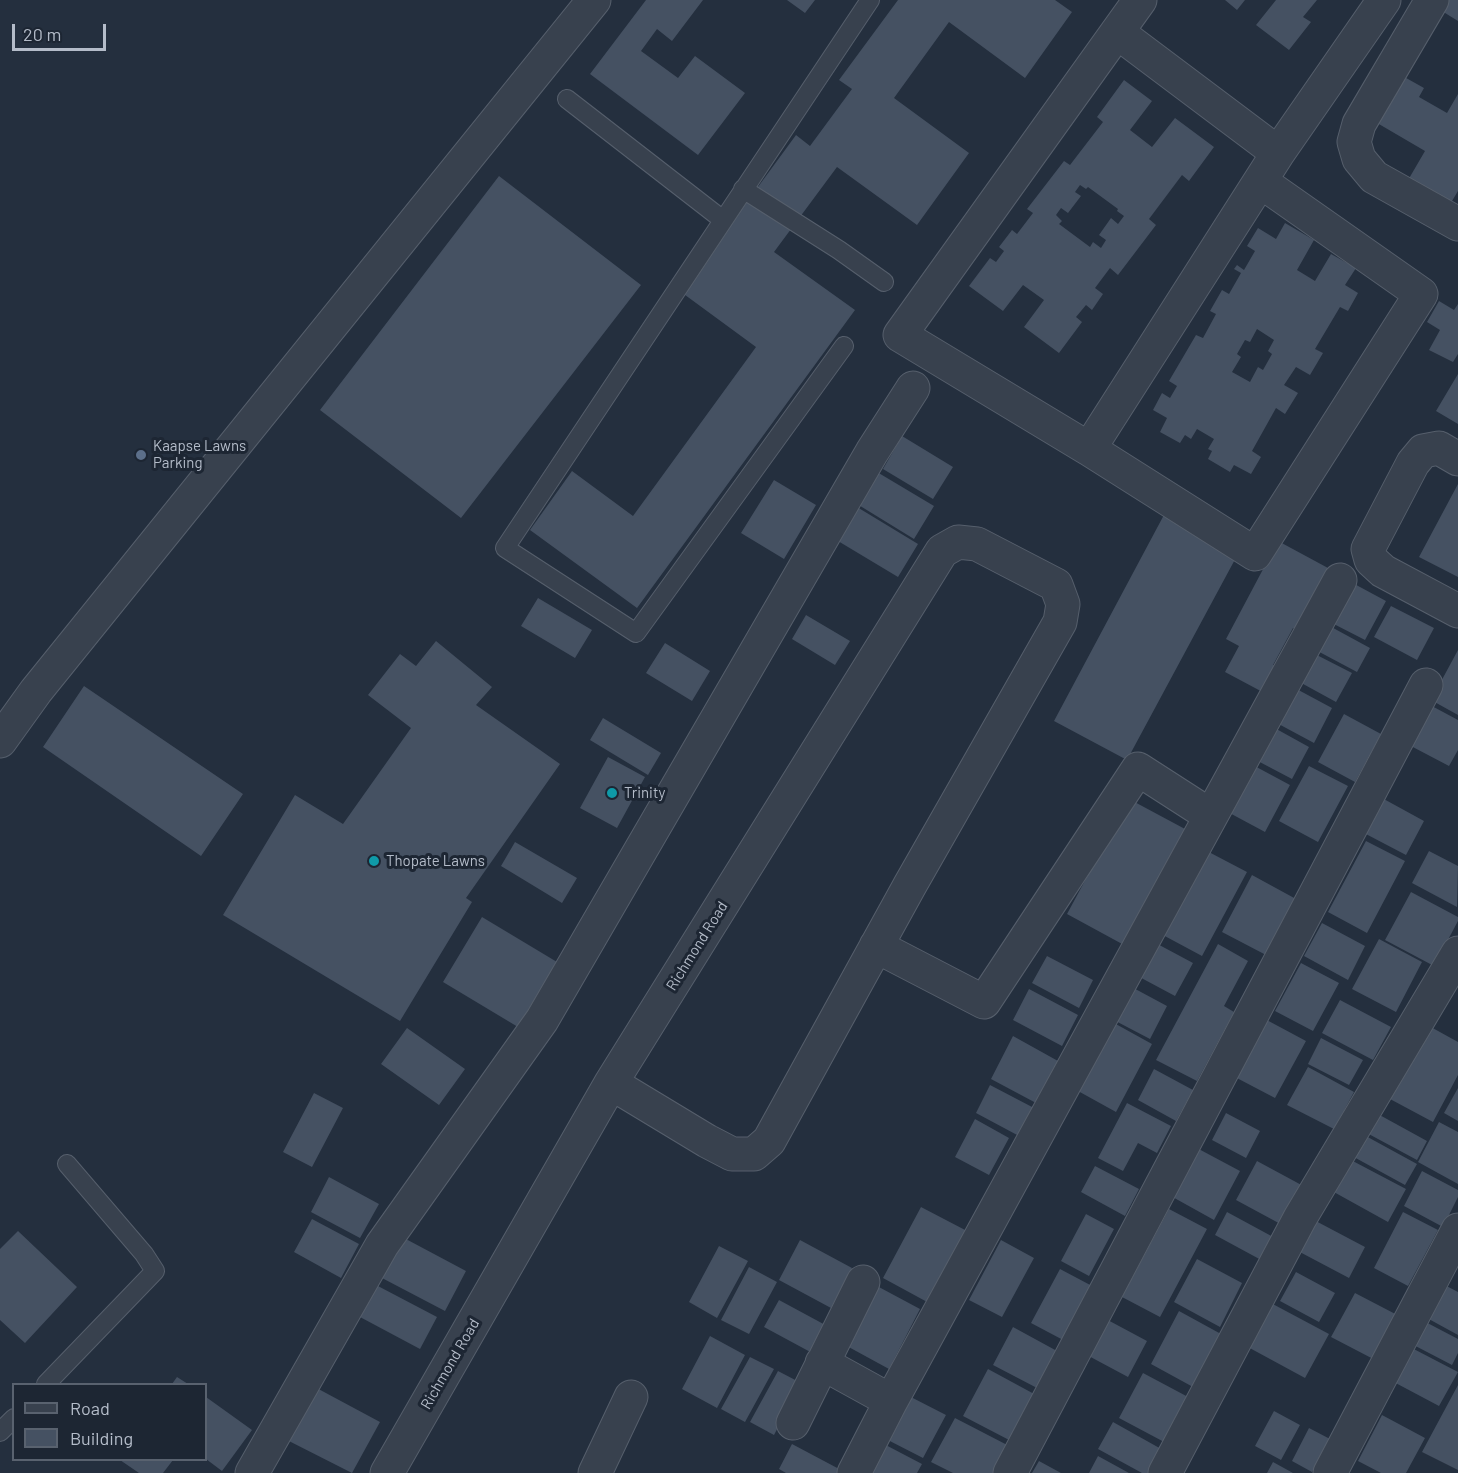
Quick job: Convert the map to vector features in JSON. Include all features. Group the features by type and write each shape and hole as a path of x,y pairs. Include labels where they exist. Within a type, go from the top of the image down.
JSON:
{"street":[{"path":"0,741 36,691 594,0"},
{"path":"1140,0 900,335 1089,449 1255,554 1421,294 1260,181"},
{"path":"1089,449 1278,153 1384,0"},
{"path":"1432,0 1359,124 1354,142 1359,159 1374,177 1458,224"},
{"path":"1117,32 1278,153"},
{"path":"252,1473 382,1245 542,1020 873,452 914,388"},
{"path":"1458,459 1439,448 1424,451 1413,463 1368,549 1371,560 1383,571 1458,611"},
{"name":"Richmond Road","path":"387,1473 611,1083 942,551 958,542 977,544 1056,585 1063,604 1060,622 876,946"},
{"path":"854,1473 891,1401 1340,580"},
{"path":"1010,1473 1426,685"},
{"path":"611,1083 732,1154 754,1155 769,1141 876,946 984,1002 1138,769 1211,816"},
{"path":"1165,1473 1300,1218 1458,952"},
{"path":"1330,1473 1458,1230"},
{"path":"793,1423 863,1282"},
{"path":"822,1363 891,1401"},
{"path":"595,1473 631,1397"}],"lane":[{"path":"844,346 636,633 505,548 870,0"},
{"path":"567,99 723,220"},
{"path":"742,189 839,250 884,282"},
{"path":"47,1383 155,1271 144,1254 67,1164"},
{"path":"0,1432 12,1420"}],"building":[{"path":"646,0 703,0 672,41 657,29 641,51 678,78 695,56 745,93 698,155 590,74"},
{"path":"787,0 815,0 805,13"},
{"path":"898,0 1055,0 1072,12 1025,78 949,22 894,98 969,153 917,225 837,167 774,252 855,310 637,608 530,530 572,471 633,516 756,347 681,292 796,135 810,146 852,89 839,80"},
{"path":"1225,0 1245,0 1237,10"},
{"path":"1276,0 1317,0 1303,17 1311,22 1289,50 1256,25"},
{"path":"1442,0 1458,0 1458,21 1437,8"},
{"path":"1399,74 1424,88 1419,97 1447,113 1458,94 1458,191 1446,211 1404,187 1425,151 1372,120"},
{"path":"1124,80 1152,101 1130,130 1152,147 1175,118 1214,147 1189,181 1182,175 1149,219 1156,225 1118,275 1110,268 1095,288 1103,294 1092,310 1086,305 1076,317 1082,322 1059,353 1024,327 1044,300 1023,285 1003,311 969,286 990,258 996,262 1004,251 999,247 1012,230 1017,234 1033,213 1027,209 1064,161 1070,165 1103,122 1097,117","holes":["1080,185 1086,189 1088,187 1124,216 1118,224 1111,218 1099,235 1106,240 1101,248 1093,242 1090,247 1059,224 1062,221 1056,215 1061,208 1068,213 1081,196 1075,192"]},
{"path":"499,176 641,285 461,518 320,410"},
{"path":"1285,223 1314,240 1297,270 1315,281 1331,254 1356,268 1345,285 1358,293 1348,311 1340,307 1315,349 1323,353 1310,375 1296,367 1284,385 1298,393 1285,414 1276,408 1252,451 1261,457 1251,474 1234,465 1230,472 1208,459 1212,451 1208,449 1214,439 1197,429 1191,439 1185,435 1180,443 1160,432 1167,418 1153,410 1162,393 1170,398 1177,386 1169,381 1196,335 1203,338 1216,314 1210,311 1222,290 1229,294 1241,273 1234,269 1237,265 1244,270 1255,251 1247,246 1258,228 1276,239","holes":["1257,329 1274,340 1268,351 1272,354 1263,370 1258,367 1250,382 1232,372 1241,357 1237,354 1245,340 1250,342"]},
{"path":"1439,301 1454,310 1458,304 1458,354 1453,362 1429,350 1440,330 1427,322"},
{"path":"1458,374 1458,424 1436,411"},
{"path":"902,436 953,467 933,499 883,469"},
{"path":"877,472 934,506 914,539 857,504"},
{"path":"774,480 816,505 784,559 741,533"},
{"path":"1458,484 1458,577 1419,557"},
{"path":"857,507 918,544 898,577 838,541"},
{"path":"1165,513 1239,552 1127,760 1054,721"},
{"path":"1278,541 1328,568 1309,603 1302,632 1293,628 1273,665 1283,671 1270,696 1225,672 1239,646 1226,639"},
{"path":"1347,580 1386,601 1365,640 1326,620"},
{"path":"538,598 592,630 575,658 521,626"},
{"path":"1391,606 1434,628 1417,660 1374,637"},
{"path":"806,615 850,641 835,665 792,639"},
{"path":"1324,623 1370,648 1357,672 1310,647"},
{"name":"Thopate Lawns","path":"436,641 492,687 476,705 560,764 466,898 472,902 400,1021 223,915 295,795 343,824 411,728 368,695 400,654 416,666"},
{"path":"665,643 710,671 692,701 646,673"},
{"path":"1458,650 1458,715 1431,700"},
{"path":"1309,651 1352,673 1336,702 1294,679"},
{"path":"84,686 243,794 201,856 43,747"},
{"path":"1291,686 1332,708 1314,743 1273,721"},
{"path":"1430,705 1458,720 1458,750 1449,766 1409,745"},
{"path":"1344,714 1381,734 1355,782 1318,762"},
{"path":"603,718 661,753 648,775 590,740"},
{"path":"1271,726 1309,747 1292,779 1254,759"},
{"name":"Trinity","path":"608,757 645,777 617,828 580,808"},
{"path":"1249,763 1290,785 1265,832 1224,810"},
{"path":"1309,766 1348,786 1318,842 1279,821"},
{"path":"1382,798 1424,821 1406,855 1364,833"},
{"path":"1129,799 1185,829 1124,945 1067,914"},
{"path":"1366,841 1405,861 1367,933 1328,912"},
{"path":"515,842 577,878 562,903 501,866"},
{"path":"1205,850 1247,872 1202,956 1161,934"},
{"path":"1429,851 1458,866 1457,907 1412,883"},
{"path":"1252,875 1296,899 1266,955 1222,932"},
{"path":"1411,892 1458,917 1434,966 1385,940"},
{"path":"482,917 557,962 518,1027 443,982"},
{"path":"1322,923 1365,946 1348,980 1304,956"},
{"path":"1379,939 1422,962 1396,1012 1352,989"},
{"path":"1150,940 1193,963 1175,996 1132,973"},
{"path":"1218,944 1248,961 1224,1006 1234,1012 1197,1081 1156,1060"},
{"path":"1047,956 1093,980 1079,1008 1032,983"},
{"path":"1301,963 1339,983 1313,1031 1275,1011"},
{"path":"1126,984 1167,1006 1150,1039 1108,1017"},
{"path":"1029,989 1078,1015 1062,1046 1013,1020"},
{"path":"1340,1000 1391,1027 1373,1060 1322,1033"},
{"path":"1263,1018 1306,1041 1275,1098 1233,1076"},
{"path":"1114,1023 1152,1044 1116,1112 1078,1091"},
{"path":"1429,1026 1458,1042 1458,1075 1433,1122 1390,1099"},
{"path":"407,1028 465,1069 439,1105 381,1064"},
{"path":"1013,1036 1058,1061 1036,1103 991,1079"},
{"path":"1321,1038 1363,1060 1349,1085 1308,1064"},
{"path":"1308,1067 1354,1092 1334,1129 1287,1105"},
{"path":"1154,1069 1193,1090 1176,1121 1138,1100"},
{"path":"990,1085 1034,1108 1019,1136 976,1113"},
{"path":"1458,1088 1458,1121 1444,1113"},
{"path":"314,1093 343,1108 312,1167 283,1152"},
{"path":"1127,1103 1171,1126 1157,1153 1138,1143 1123,1171 1098,1158"},
{"path":"1226,1113 1260,1131 1246,1158 1212,1140"},
{"path":"1376,1113 1427,1141 1417,1160 1365,1132"},
{"path":"975,1119 1009,1138 989,1175 955,1157"},
{"path":"1439,1122 1458,1132 1458,1184 1418,1162"},
{"path":"1364,1135 1417,1164 1405,1185 1352,1156"},
{"path":"1195,1147 1240,1171 1214,1220 1169,1195"},
{"path":"1349,1159 1406,1189 1388,1222 1332,1191"},
{"path":"1257,1161 1307,1188 1286,1227 1236,1200"},
{"path":"1095,1166 1139,1189 1125,1216 1081,1192"},
{"path":"1422,1171 1458,1190 1458,1197 1443,1227 1404,1206"},
{"path":"329,1177 379,1204 360,1238 311,1212"},
{"path":"921,1207 967,1231 929,1303 883,1278"},
{"path":"1169,1209 1207,1229 1160,1317 1122,1297"},
{"path":"1227,1212 1275,1238 1263,1261 1215,1235"},
{"path":"1403,1212 1438,1230 1408,1286 1374,1268"},
{"path":"1086,1214 1114,1229 1089,1276 1061,1261"},
{"path":"312,1219 359,1244 341,1278 294,1252"},
{"path":"1312,1219 1365,1247 1349,1278 1296,1250"},
{"path":"18,1231 77,1287 25,1343 0,1320 0,1249"},
{"path":"404,1238 466,1271 445,1311 382,1278"},
{"path":"800,1240 852,1268 831,1308 779,1280"},
{"path":"1001,1240 1034,1258 1002,1317 969,1300"},
{"path":"719,1246 748,1261 717,1318 689,1302"},
{"path":"1197,1259 1242,1283 1220,1327 1174,1302"},
{"path":"749,1267 777,1282 749,1334 721,1320"},
{"path":"1060,1269 1094,1287 1065,1341 1031,1323"},
{"path":"1296,1272 1335,1293 1319,1322 1280,1301"},
{"path":"1433,1279 1458,1292 1458,1335 1416,1312"},
{"path":"376,1285 437,1317 420,1349 360,1317"},
{"path":"877,1286 920,1309 889,1369 845,1345"},
{"path":"1355,1293 1403,1318 1379,1362 1331,1337"},
{"path":"779,1300 829,1327 814,1354 764,1327"},
{"path":"1269,1302 1329,1334 1305,1378 1246,1346"},
{"path":"1179,1311 1221,1334 1193,1387 1151,1364"},
{"path":"1416,1317 1458,1339 1458,1353 1452,1365 1404,1340"},
{"path":"1104,1318 1147,1341 1128,1377 1085,1354"},
{"path":"1013,1327 1057,1351 1037,1388 993,1365"},
{"path":"710,1336 745,1355 717,1408 682,1389"},
{"path":"1408,1346 1458,1372 1439,1406 1390,1380"},
{"path":"750,1357 774,1369 745,1422 721,1409"},
{"path":"988,1369 1036,1395 1011,1441 963,1416"},
{"path":"778,1371 801,1383 774,1435 750,1422"},
{"path":"1143,1373 1190,1398 1166,1443 1119,1418"},
{"path":"177,1377 186,1383 173,1383"},
{"path":"311,1385 380,1422 352,1473 283,1438"},
{"path":"1458,1385 1458,1470 1422,1452"},
{"path":"905,1394 946,1415 923,1458 882,1437"},
{"path":"207,1398 252,1430 222,1471 207,1460"},
{"path":"1274,1411 1300,1425 1281,1460 1255,1446"},
{"path":"1382,1415 1425,1438 1406,1473 1381,1473 1358,1461"},
{"path":"955,1418 1013,1448 1000,1473 953,1473 931,1462"},
{"path":"1113,1422 1163,1450 1151,1473 1142,1473 1098,1449"},
{"path":"1309,1428 1330,1439 1312,1472 1292,1461"},
{"path":"880,1442 922,1464 917,1473 864,1473"},
{"path":"792,1444 841,1470 840,1473 786,1473 779,1469"},
{"path":"1098,1456 1129,1473 1089,1473"},
{"path":"121,1461 172,1461 163,1473 139,1473"},
{"path":"1039,1461 1061,1473 1032,1473"},
{"path":"1273,1462 1293,1473 1267,1473"}],"place":[{"name":"Kaapse Lawns Parking","path":"141,455"},
{"name":"Trinity","path":"612,793"},
{"name":"Thopate Lawns","path":"374,861"}]}
